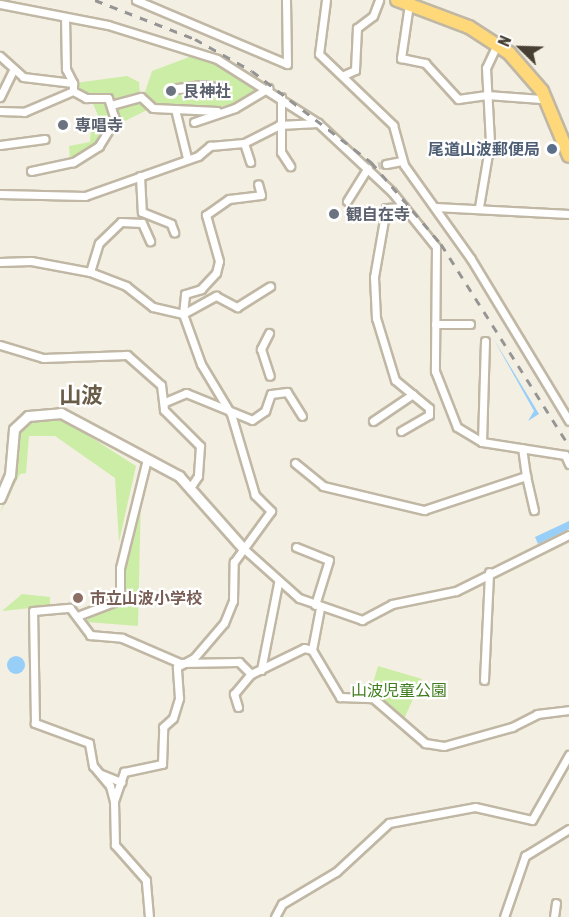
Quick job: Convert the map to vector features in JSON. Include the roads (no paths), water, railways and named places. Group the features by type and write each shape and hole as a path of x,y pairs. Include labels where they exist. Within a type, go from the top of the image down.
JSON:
{"highway":[{"path":"403,2 497,44 542,92 569,156"}],"street":[{"path":"136,0 288,64 286,0"},
{"path":"326,0 319,54 344,75 393,125 402,161 435,207 569,421"},
{"path":"344,75 355,70 357,28 373,16 379,0"},
{"path":"403,2 400,58 425,63 458,99 487,95 541,99 542,92"},
{"path":"0,4 65,17 217,59 268,88 318,123 368,168 404,207 436,247 435,324 439,386 457,427 482,442 565,455 569,464"},
{"path":"65,17 66,69 74,91"},
{"path":"479,207 479,183 488,177 489,166 486,69 497,44"},
{"path":"0,56 12,72 73,83"},
{"path":"0,97 12,72"},
{"path":"202,84 224,86 223,87 177,90 202,84"},
{"path":"111,105 141,97 153,108 217,111 235,108 268,88"},
{"path":"31,171 73,162 99,146 115,120 108,98 86,98 74,91"},
{"path":"0,111 24,112 74,91"},
{"path":"280,97 281,152 290,166"},
{"path":"175,109 187,158"},
{"path":"194,122 217,111"},
{"path":"0,194 85,196 187,158 210,146 244,143 279,126 318,123"},
{"path":"0,145 45,139"},
{"path":"244,143 250,162"},
{"path":"386,164 402,161"},
{"path":"347,201 368,168"},
{"path":"140,176 142,212 171,224 174,232"},
{"path":"180,663 194,658 224,623 232,601 234,562 271,510 255,495 231,414 201,364 183,314 185,294 201,289 217,267 206,215 229,199 261,195 258,184"},
{"path":"401,431 429,415 413,394 395,380 375,298 383,217 386,208 404,207"},
{"path":"435,207 479,207 569,214"},
{"path":"90,272 99,243 121,222 142,223 150,242"},
{"path":"0,262 31,261 90,272 126,286 153,307 183,314 216,296 237,306 270,286"},
{"path":"435,324 470,324"},
{"path":"269,333 261,349 270,375"},
{"path":"482,442 485,341"},
{"path":"0,345 43,358 127,355 161,385 171,420 200,446 198,476 190,488"},
{"path":"165,402 186,393 231,414 252,420 265,411 271,394 287,392 302,417"},
{"path":"373,421 413,394"},
{"path":"0,498 10,475 14,429 28,416 61,413 146,463 179,476 243,548 278,583 317,606 362,620 392,604 456,591 489,572 569,535"},
{"path":"522,448 534,510"},
{"path":"80,615 116,601 120,591 120,568 146,463"},
{"path":"295,463 323,486 420,510 526,476"},
{"path":"296,547 329,560 317,606 312,650 340,697 373,698 425,743 444,746 512,727 537,714 569,710"},
{"path":"484,680 489,572"},
{"path":"261,670 278,583"},
{"path":"114,801 99,773 89,743 35,723 29,619 33,610 70,608 80,615 90,635 122,638 180,663 239,662 251,674"},
{"path":"238,707 234,694 251,674 304,648 312,650"},
{"path":"149,917 146,880 133,872 115,845 114,801 124,772 162,764 163,727 173,718 179,698 180,663"},
{"path":"275,917 282,904 336,872 389,823 475,807 532,820 569,755"},
{"path":"99,773 121,782"},
{"path":"504,917 525,856 569,830"},
{"path":"554,917 556,903"}],"water":[{"path":"493,338 539,414 528,421 534,411"},
{"path":"569,521 569,529 538,544 535,537"},
{"path":"12,656 20,656 25,661 23,672 12,674 7,669 7,661"}],"tunnel":[{"path":"368,168 386,164"}],"railway":[{"path":"95,0 195,39 252,71 371,162 441,244 569,446"}],"place":[{"name":"艮神社","path":"171,91"},
{"name":"専唱寺","path":"63,125"},
{"name":"尾道山波郵便局","path":"552,149"},
{"name":"観自在寺","path":"334,214"},
{"name":"市立山波小学校","path":"78,598"}],"district":[{"name":"山波","path":"81,396"}],"park label":[{"name":"山波児童公園","path":"399,690"}]}
